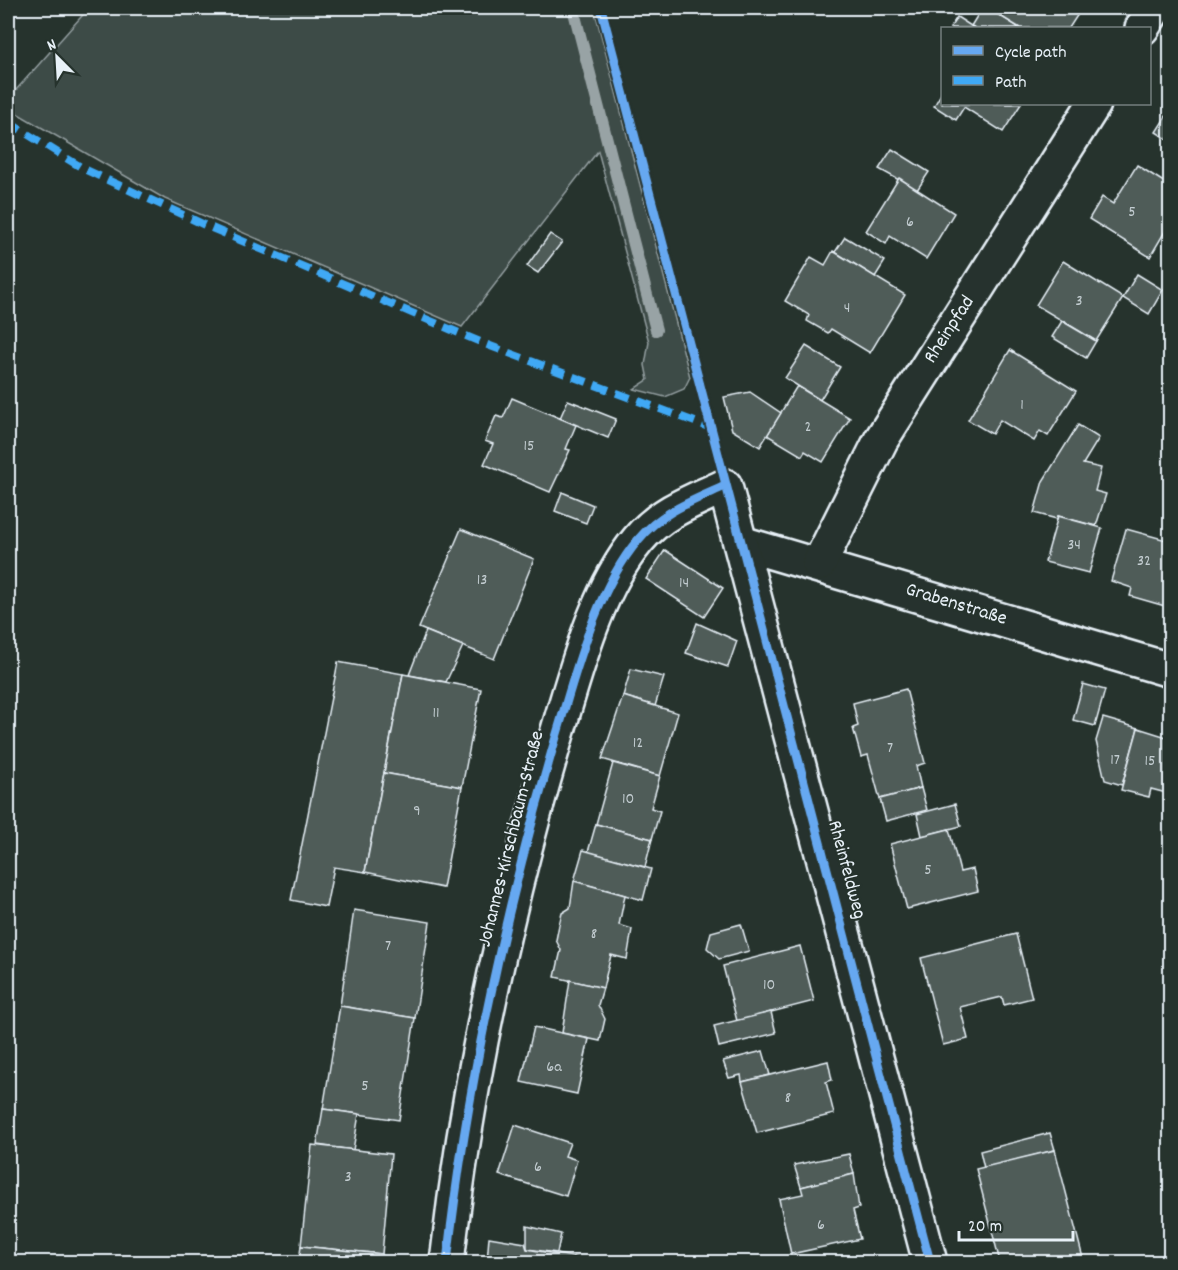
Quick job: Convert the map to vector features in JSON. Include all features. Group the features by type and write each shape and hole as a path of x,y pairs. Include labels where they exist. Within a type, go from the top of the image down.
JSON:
{"street":[{"path":"1143,27 1155,8"},
{"name":"Rheinpfad","path":"819,564 881,440 1093,105"},
{"name":"Rheinfeldweg","path":"725,486 930,1263"},
{"name":"Johannes-Kirschbaum-Straße","path":"447,1263 457,1177 493,989 535,810 582,653 611,583 637,541 665,513 725,486"},
{"name":"Grabenstraße","path":"741,543 819,564 1170,670"}],"shaded area":[{"path":"89,8 594,8 690,377 684,389 665,397 634,389 648,380 645,365 649,342 598,151 462,327 165,199 8,108 8,99"}],"building":[{"path":"982,8 1001,8 997,14 1018,27 973,27 971,26"},
{"path":"1001,8 1082,8 1070,27 1018,27 997,14"},
{"path":"957,17 973,27 951,27"},
{"path":"941,94 941,105 1020,105 1003,132 964,107 956,120 934,106"},
{"path":"1170,110 1170,141 1156,132"},
{"path":"892,149 929,172 917,190 879,169"},
{"path":"1137,165 1170,186 1170,223 1150,257 1089,219 1102,197 1113,204"},
{"path":"899,178 954,213 926,259 890,236 886,244 866,231"},
{"path":"550,234 562,242 538,273 527,266"},
{"path":"845,237 885,261 875,277 835,252"},
{"path":"833,251 905,295 870,353 831,329 828,333 807,321 809,315 785,301 811,257 825,265"},
{"path":"1063,261 1123,298 1096,341 1036,305"},
{"path":"1137,274 1163,290 1149,314 1123,298"},
{"path":"1062,321 1096,341 1086,358 1052,337"},
{"path":"806,346 840,367 820,400 785,378"},
{"path":"1010,350 1076,391 1048,436 1040,431 1034,441 1000,420 992,434 968,420"},
{"path":"797,386 850,418 823,462 805,451 802,456 767,435"},
{"path":"750,392 781,413 760,447 732,430 724,397"},
{"path":"512,398 576,425 566,449 570,450 550,492 484,464 493,444 485,441 496,416 503,418"},
{"path":"568,400 616,419 608,438 560,418"},
{"path":"1078,425 1099,438 1083,464 1101,468 1095,491 1106,494 1096,526 1058,516 1057,519 1034,513 1043,481"},
{"path":"562,492 593,505 586,523 555,511"},
{"path":"1058,516 1102,528 1089,573 1045,562"},
{"path":"461,529 534,559 494,659 419,628"},
{"path":"1126,529 1170,541 1170,587 1165,606 1130,596 1132,588 1111,581"},
{"path":"665,550 723,588 704,617 646,579"},
{"path":"697,623 737,641 728,667 686,653"},
{"path":"426,631 463,646 446,682 409,675"},
{"path":"338,662 403,674 365,872 334,867 326,907 291,900"},
{"path":"631,669 664,677 655,706 623,696"},
{"path":"403,674 481,689 462,787 384,773"},
{"path":"1083,684 1105,690 1095,726 1073,720"},
{"path":"906,689 925,763 916,766 921,788 880,799 868,755 861,757 853,728 858,726 853,703"},
{"path":"623,696 678,713 660,776 602,759"},
{"path":"1103,718 1138,728 1122,785 1105,780 1096,741"},
{"path":"1138,728 1170,738 1170,794 1151,789 1149,797 1121,790"},
{"path":"613,763 660,776 651,808 660,811 652,839 596,824"},
{"path":"384,773 462,787 443,888 365,872"},
{"path":"921,788 927,810 886,821 880,799"},
{"path":"955,804 961,826 922,836 917,814"},
{"path":"596,824 652,839 645,867 588,852"},
{"path":"949,829 960,872 973,869 978,891 907,909 890,844"},
{"path":"583,850 651,869 643,900 574,881"},
{"path":"574,881 625,895 619,925 632,929 627,959 611,955 603,988 555,977 561,950 556,940 562,913 570,908"},
{"path":"354,910 430,922 415,1018 340,1006"},
{"path":"741,924 749,951 719,959 707,948 711,932"},
{"path":"1016,934 1032,998 1004,1005 1002,997 960,1007 968,1039 943,1045 921,958"},
{"path":"800,946 814,1001 737,1021 723,966"},
{"path":"570,980 603,988 598,1005 605,1019 600,1041 562,1033"},
{"path":"340,1006 415,1018 399,1120 323,1109"},
{"path":"771,1012 776,1033 719,1047 714,1026"},
{"path":"534,1027 589,1039 577,1094 521,1082"},
{"path":"763,1051 770,1075 742,1082 741,1075 729,1078 723,1061"},
{"path":"828,1061 832,1080 826,1082 834,1114 757,1133 742,1082"},
{"path":"323,1109 359,1114 353,1150 317,1145"},
{"path":"515,1125 570,1143 565,1156 577,1160 566,1196 499,1175"},
{"path":"1050,1133 1055,1150 984,1168 980,1151"},
{"path":"312,1145 391,1154 382,1254 301,1246"},
{"path":"1055,1150 1084,1262 1000,1262 976,1169"},
{"path":"849,1154 854,1174 801,1187 794,1165"},
{"path":"854,1174 859,1208 853,1210 860,1239 791,1254 779,1199 803,1194 801,1187"},
{"path":"527,1226 561,1234 557,1253 527,1249"},
{"path":"489,1237 525,1243 527,1249 585,1259 584,1262 487,1262"},
{"path":"301,1246 382,1254 381,1262 299,1262"}],"waterway":[{"path":"573,8 656,330"}],"marked path":[{"path":"8,122 84,169 207,226 485,344 711,428"}],"cycle path":[{"path":"601,8 930,1262"},
{"path":"447,1262 466,1127 506,925 540,793 590,629 611,581 647,530 678,508 725,486"}]}
